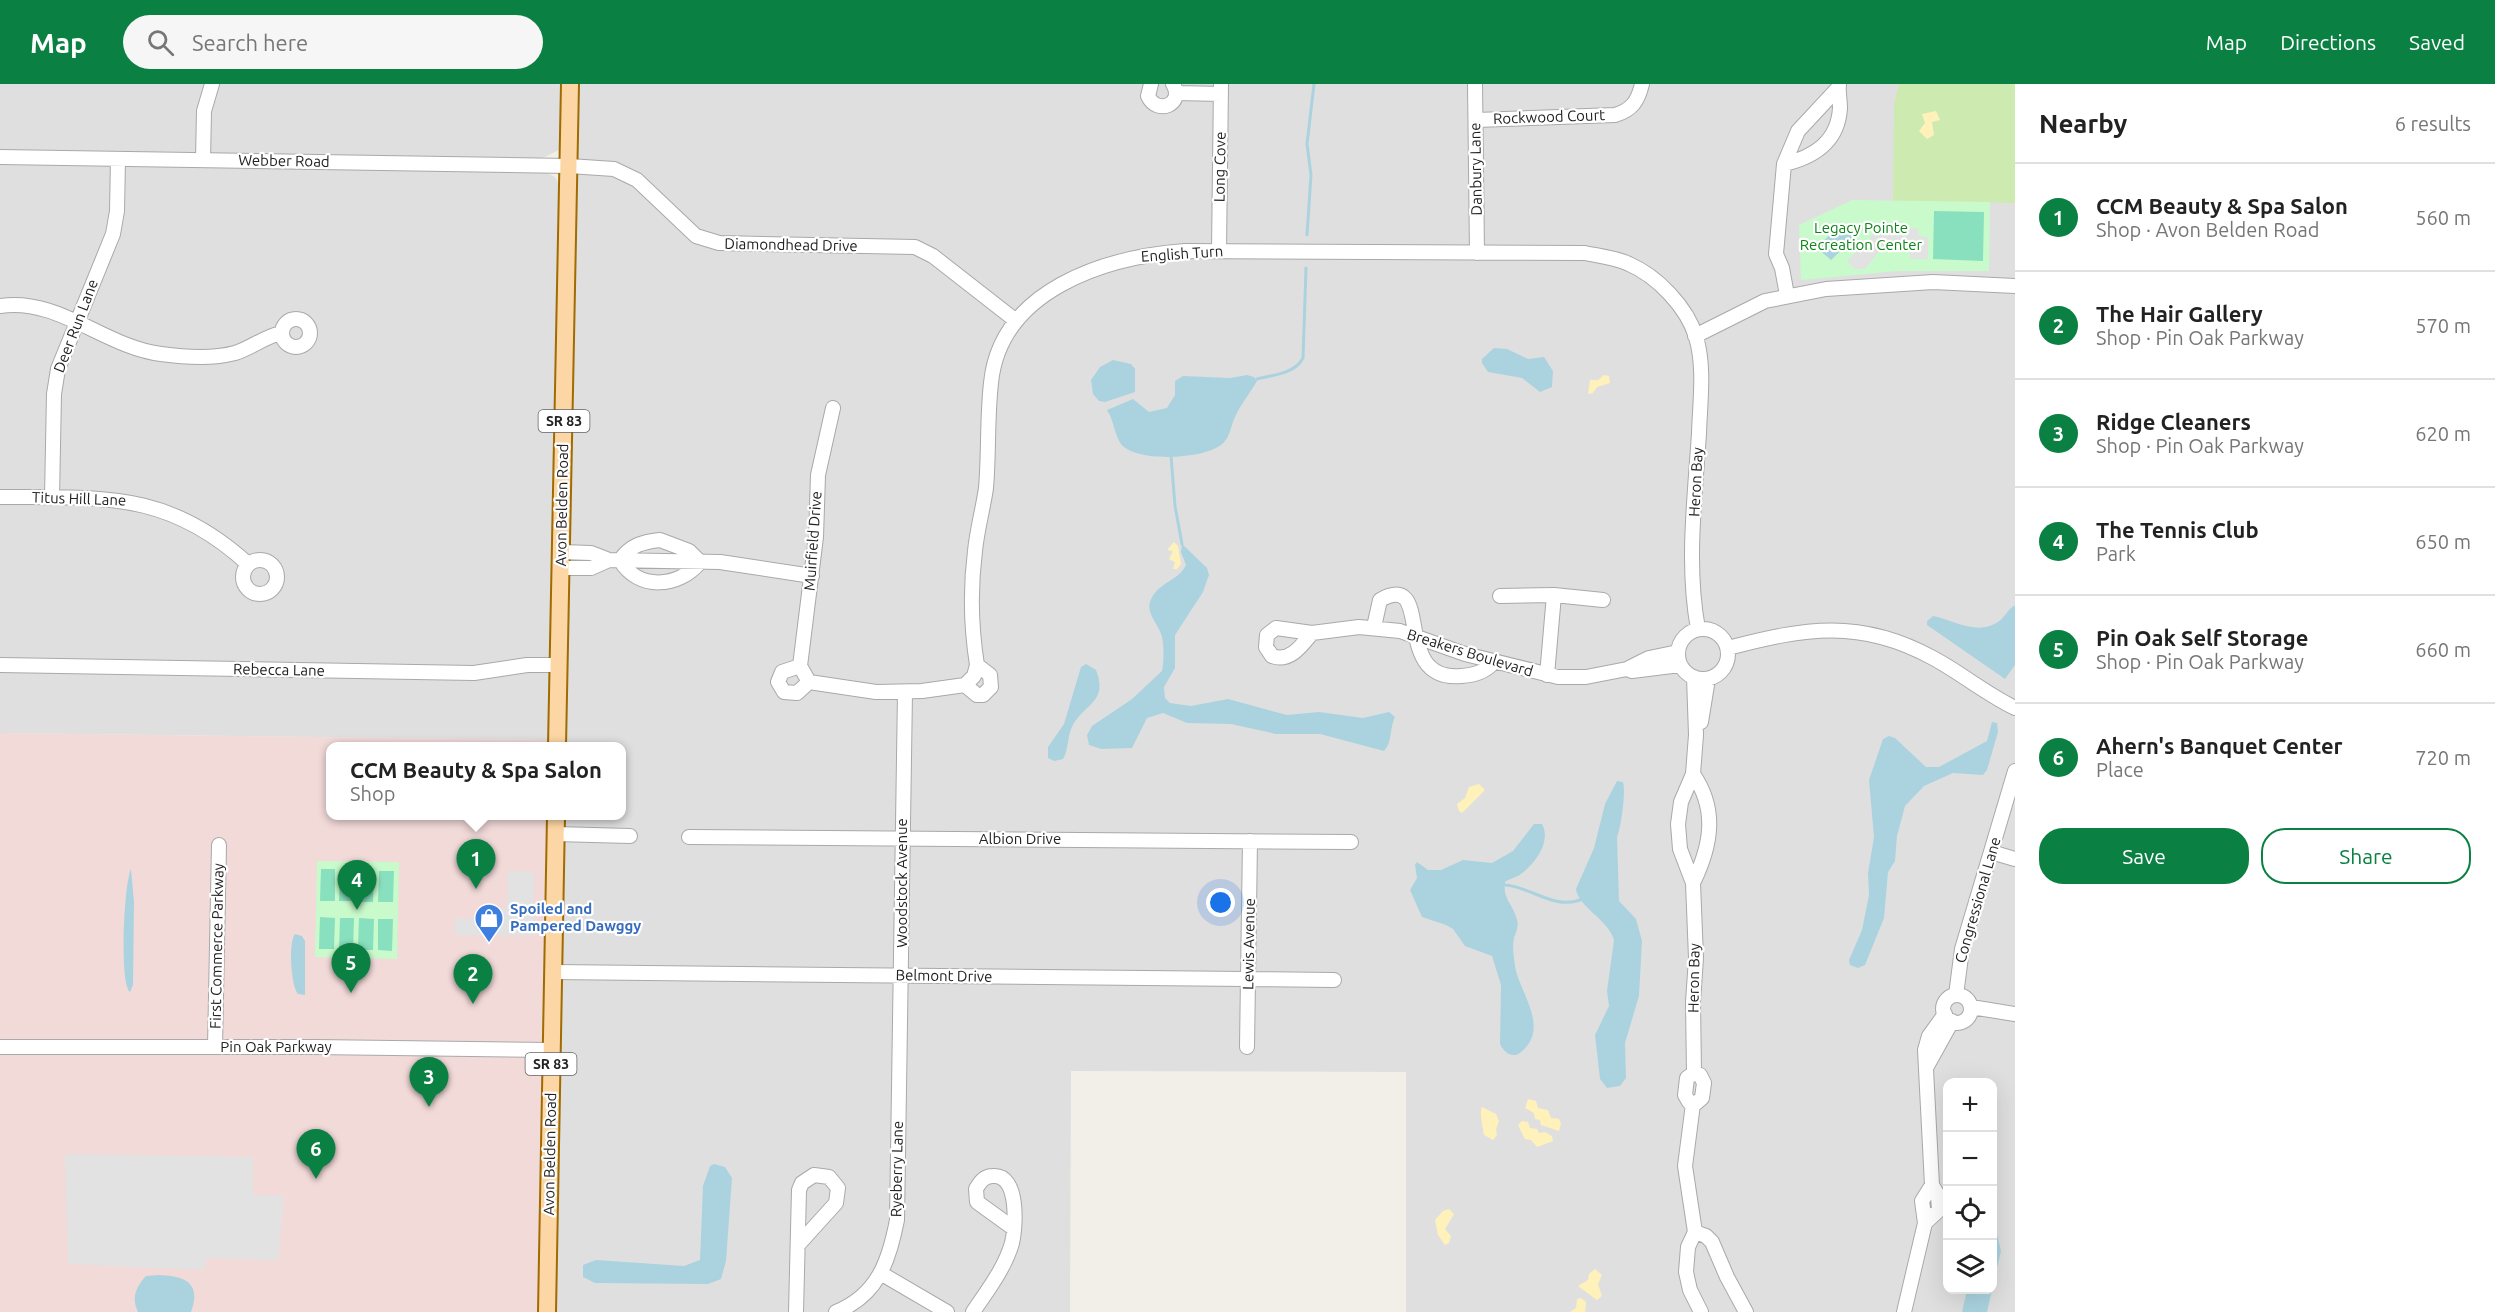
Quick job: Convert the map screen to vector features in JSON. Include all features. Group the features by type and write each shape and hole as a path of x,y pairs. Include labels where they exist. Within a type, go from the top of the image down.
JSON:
{"main road":[{"name":"Avon Belden Road","path":"557,742 570,84"},
{"name":"Avon Belden Road","path":"547,1312 556,820"}],"street":[{"path":"203,160 204,111 212,84"},
{"path":"1151,84 1148,96 1155,105 1161,107 1172,104 1175,89 1221,89"},
{"name":"Danbury Lane","path":"1475,84 1477,253"},
{"name":"Rockwood Court","path":"1476,120 1615,114 1630,108 1636,102 1642,84"},
{"path":"1787,295 1782,268 1786,249 1780,212 1784,164 1798,131 1839,86"},
{"path":"1784,164 1816,153 1833,137 1840,109 1839,86"},
{"name":"Long Cove","path":"1219,250 1221,89"},
{"name":"Webber Road","path":"0,157 568,166"},
{"name":"Deer Run Lane","path":"52,497 55,382 115,226 118,159"},
{"name":"Diamondhead Drive","path":"568,166 614,169 637,180 696,236 719,243 915,247 933,255 1015,320"},
{"name":"English Turn","path":"977,665 971,591 990,441 991,383 995,361 1015,320 1047,293 1098,267 1133,257 1165,252 1219,250 1585,253 1629,263 1660,284 1676,302 1695,336"},
{"path":"1695,336 1765,301 1787,295 1889,283 2015,286"},
{"path":"0,306 14,304 41,307 145,351 171,355 234,353 281,333"},
{"name":"Heron Bay","path":"1695,336 1701,387 1690,579 1698,629"},
{"name":"Muirfield Drive","path":"833,408 818,476 804,674 876,692 905,692"},
{"name":"Titus Hill Lane","path":"0,496 119,499 170,512 202,527 248,564"},
{"path":"561,560 591,568 614,560 640,543 660,540 689,551 700,562"},
{"path":"614,560 720,562 812,576"},
{"path":"614,560 641,580 661,583 690,575 700,562"},
{"path":"1374,627 1380,600 1397,595 1406,598 1410,606 1417,650 1424,663 1446,674 1457,676 1487,670 1494,662"},
{"path":"1500,596 1554,596 1603,600"},
{"path":"1547,675 1554,596"},
{"name":"Breakers Boulevard","path":"1312,633 1374,627 1416,636 1494,662 1547,675 1586,677 1679,658"},
{"path":"1698,629 1713,631 1725,641 1728,648 1727,664 1716,676 1708,679 1694,677 1679,658 1684,637 1698,629"},
{"path":"1728,648 1794,632 1821,629 1855,632 1898,642 1934,658 1988,695 2015,708"},
{"name":"Rebecca Lane","path":"0,665 474,673 527,665 558,665"},
{"path":"905,692 964,685 975,676 977,665 990,675 991,687 983,695 977,695 964,685"},
{"name":"Heron Bay","path":"1694,677 1698,706 1693,774 1681,802 1678,824 1680,849 1693,883 1696,958 1693,1002 1694,1073 1688,1078 1685,1092 1687,1099 1693,1104 1686,1174 1695,1232 1688,1247 1686,1272 1690,1290 1701,1312"},
{"name":"Heron Bay","path":"1698,706 1708,679"},
{"name":"Woodstock Avenue","path":"898,1110 905,692"},
{"name":"Congressional Lane","path":"1956,995 1962,948 2015,771"},
{"name":"Heron Bay","path":"1693,774 1703,790 1710,822 1710,839 1693,883"},
{"path":"556,834 630,836"},
{"name":"Albion Drive","path":"689,837 1352,842"},
{"name":"Lewis Avenue","path":"1247,1047 1250,841"},
{"name":"First Commerce Parkway","path":"216,1047 219,845"},
{"path":"1991,852 2015,859"},
{"name":"Belmont Drive","path":"553,972 1334,981"},
{"path":"1904,1312 1924,1223 1939,1210 1938,1195 1932,1185 1926,1042 1948,1018 1946,1001 1956,995 1965,997 1971,1008 1970,1014 1964,1021 1948,1018"},
{"path":"1971,1008 2015,1014"},
{"name":"Pin Oak Parkway","path":"0,1047 551,1050"},
{"name":"Ryeberry Lane","path":"836,1312 846,1308 882,1274 890,1256 897,1220 898,1110"},
{"path":"796,1312 799,1190 808,1178 814,1175 829,1177 838,1188 836,1203 798,1245"},
{"path":"973,1312 1003,1264 1012,1242 1013,1228"},
{"path":"1695,1232 1706,1236 1712,1242 1746,1312"},
{"path":"882,1274 947,1312"}],"shaded area":[{"path":"0,84 562,84 559,150 543,158 483,161 0,153"},
{"path":"575,84 2015,84 2015,1312 1406,1312 1406,1072 1071,1071 1070,1312 553,1312 562,820 626,820 626,742 563,742"},
{"path":"0,162 483,169 547,173 555,177 559,184 550,740 0,733"},
{"path":"1918,228 1919,236 1928,237 1928,259 1910,259 1909,247 1890,245 1881,249 1865,269 1855,269 1847,261 1867,240 1873,244 1869,238 1876,232 1886,229"},
{"path":"0,733 550,740 550,742 326,742 326,820 548,820 538,1312 0,1312"},
{"path":"508,871 534,872 533,936 455,935 455,918 479,919 479,909 507,909"},
{"path":"65,1154 253,1157 253,1195 284,1196 278,1260 210,1258 206,1260 204,1270 68,1264"}],"green space":[{"path":"1899,84 2015,84 2015,203 1893,201 1894,104"},
{"name":"Legacy Pointe Recreation Center","path":"1852,200 1990,202 1989,271 1898,271 1801,280 1799,225"},
{"path":"1934,211 1984,212 1983,261 1933,259"},
{"path":"317,861 399,862 397,959 315,957"},
{"path":"321,869 335,869 335,901 320,901"},
{"path":"340,870 355,870 354,901 339,901"},
{"path":"360,870 374,870 373,902 359,902"},
{"path":"379,871 394,871 393,902 378,902"},
{"path":"320,917 335,918 334,949 319,949"},
{"path":"340,918 354,918 353,950 339,949"},
{"path":"359,918 374,919 373,950 358,950"},
{"path":"378,919 393,919 392,951 378,950"}],"sand":[{"path":"1936,111 1940,120 1932,122 1934,135 1927,139 1919,131 1925,123 1922,114"},
{"path":"1604,375 1609,376 1610,383 1597,387 1593,393 1588,394 1590,380 1598,380"},
{"path":"1174,542 1178,546 1181,564 1177,569 1173,569 1175,562 1169,559 1173,551 1167,550"},
{"path":"1479,784 1485,790 1462,813 1457,804 1465,798 1469,787"},
{"path":"1528,1099 1536,1101 1538,1108 1548,1110 1551,1118 1559,1119 1561,1124 1559,1131 1541,1125 1540,1120 1535,1119 1534,1113 1525,1108"},
{"path":"1482,1107 1496,1114 1499,1121 1496,1129 1497,1135 1493,1140 1484,1135"},
{"path":"1522,1121 1528,1122 1530,1128 1537,1129 1539,1133 1545,1132 1552,1136 1553,1141 1537,1147 1531,1140 1525,1139 1518,1125"},
{"path":"1449,1209 1454,1214 1445,1229 1451,1236 1449,1243 1445,1245 1438,1235 1435,1220 1443,1211"},
{"path":"1595,1269 1602,1275 1598,1284 1602,1296 1597,1300 1578,1286 1588,1280 1589,1274"},
{"path":"1581,1298 1586,1302 1585,1312 1570,1312 1576,1308 1577,1299"}],"water":[{"path":"1841,223 1855,237 1831,260 1817,248"},
{"path":"1494,348 1507,349 1528,359 1544,357 1553,371 1552,387 1540,392 1522,378 1488,372 1482,359"},
{"path":"1113,360 1131,364 1135,369 1135,392 1105,402 1099,401 1093,394 1091,380 1100,367"},
{"path":"1247,375 1254,377 1257,381 1237,412 1227,439 1212,450 1200,453 1170,457 1140,454 1129,450 1119,441 1107,410 1133,399 1149,412 1167,408 1175,395 1175,381 1183,376 1230,378"},
{"path":"1182,544 1207,568 1209,575 1203,592 1175,635 1175,668 1164,687 1165,698 1170,703 1191,706 1228,699 1287,715 1319,712 1363,718 1389,712 1395,717 1389,743 1384,751 1320,734 1276,734 1231,724 1187,723 1163,713 1147,718 1132,748 1101,749 1089,745 1087,735 1092,726 1132,699 1162,671 1164,654 1162,637 1149,606 1153,595 1178,575 1186,565 1181,552"},
{"path":"2015,605 2015,665 2005,679 1927,625 1927,621 1933,616 1966,626 1982,628 1998,622"},
{"path":"1086,664 1096,670 1099,690 1093,702 1072,727 1063,759 1054,761 1048,758 1048,747 1064,724 1081,667"},
{"path":"1992,722 1997,723 1998,732 1987,770 1983,775 1953,773 1924,786 1905,806 1897,836 1895,861 1888,872 1884,918 1865,965 1858,968 1850,965 1849,960 1862,930 1869,895 1868,873 1874,837 1869,780 1883,739 1889,736 1895,738 1926,767 1939,767 1987,741"},
{"path":"1617,781 1623,782 1624,794 1617,837 1619,901 1636,919 1642,941 1639,996 1625,1043 1626,1078 1620,1086 1607,1088 1600,1079 1595,1035 1609,1006 1607,991 1614,940 1606,926 1582,902 1576,889 1594,848 1605,804"},
{"path":"1534,824 1542,824 1544,831 1545,838 1540,853 1524,872 1505,882 1505,893 1518,922 1513,945 1515,966 1533,1021 1530,1042 1521,1052 1512,1055 1506,1052 1500,1044 1501,985 1492,956 1465,946 1453,929 1446,925 1422,917 1410,890 1417,878 1415,865 1417,862 1428,870 1441,870 1463,860 1492,863 1513,851"},
{"path":"131,869 134,902 133,985 130,992 125,971 124,933 126,893"},
{"path":"295,934 302,936 305,941 305,995 298,994 292,974 291,955"},
{"path":"714,1164 725,1167 732,1178 726,1261 721,1279 708,1284 595,1283 583,1277 583,1265 596,1260 684,1266 700,1260 703,1186 710,1166"},
{"path":"1997,1234 2001,1251 1997,1268"},
{"path":"159,1275 183,1279 192,1287 194,1302 191,1312 138,1312 135,1297 140,1284 146,1276"},
{"path":"1966,1294 1991,1294 1987,1312 1962,1312"}],"waterway":[{"path":"1307,235 1311,175 1307,144 1314,84"},
{"path":"1257,379 1289,371 1303,358 1306,268"},
{"path":"1171,456 1175,506 1182,544"},
{"path":"1504,885 1560,902 1580,900"}],"place":[{"name":"CCM Beauty & Spa Salon","path":"476,889"},
{"name":"The Tennis Club","path":"357,910"},
{"name":"Spoiled and Pampered Dawggy","path":"489,944"},
{"name":"Pin Oak Self Storage","path":"351,993"},
{"name":"The Hair Gallery","path":"473,1004"},
{"name":"Ridge Cleaners","path":"429,1107"},
{"name":"Ahern's Banquet Center","path":"316,1179"}]}
